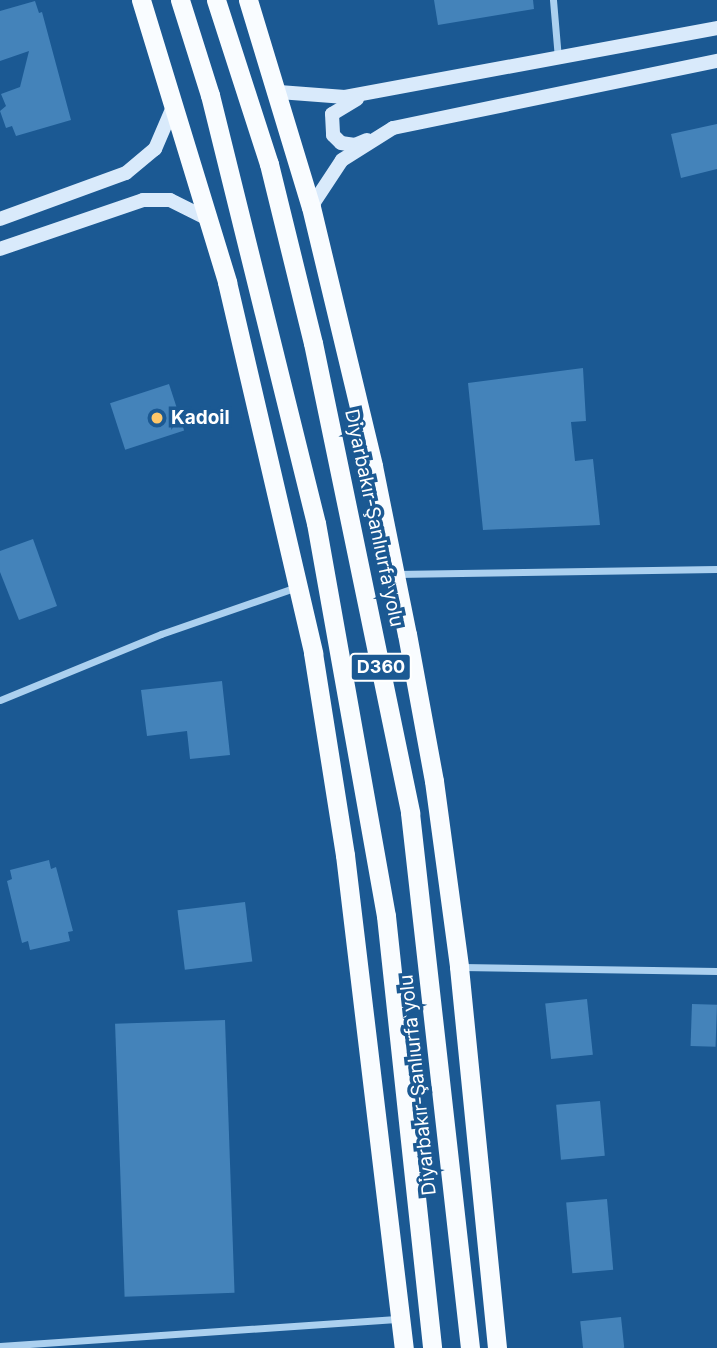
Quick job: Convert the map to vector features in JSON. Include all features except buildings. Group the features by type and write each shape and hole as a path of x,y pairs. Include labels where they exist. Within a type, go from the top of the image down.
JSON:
{"highway":[{"path":"141,0 175,103 208,219 285,517 345,855 404,1348"},
{"name":"Diyarbakır-Şanlıurfa yolu","path":"180,0 210,95 316,523 386,916 432,1348"},
{"name":"Diyarbakır-Şanlıurfa yolu","path":"216,0 269,164 313,343 410,813 470,1348"},
{"path":"248,0 279,92 311,207 396,574 434,781 459,967 497,1348"}],"main road":[{"path":"279,92 345,97 717,28"},
{"path":"374,91 332,114 333,135 341,143 355,145 393,128 717,61"},
{"path":"0,219 126,173 155,149 175,103"},
{"path":"311,207 342,160 393,128"},
{"path":"0,249 143,200 170,200 208,219"}],"street":[{"path":"553,0 558,58"},
{"path":"396,574 717,569"},
{"path":"0,700 161,635 298,586"},
{"path":"459,967 717,971"},
{"path":"0,1346 401,1319"}],"place":[{"name":"Kadoil","path":"157,418"}]}
